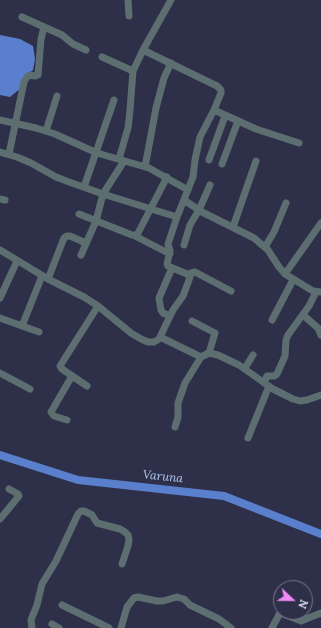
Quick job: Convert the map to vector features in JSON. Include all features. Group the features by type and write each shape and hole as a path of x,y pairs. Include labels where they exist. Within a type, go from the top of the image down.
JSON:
{"street":[{"path":"128,0 129,16"},
{"path":"81,255 96,221 103,194 121,160 128,128 133,71 170,0"},
{"path":"22,17 62,35 73,44 86,50"},
{"path":"9,154 26,79 30,75 38,75 41,39 44,27"},
{"path":"143,50 220,88 221,93 200,137 193,177 168,244 170,254 167,264 172,268 189,275"},
{"path":"102,57 133,71"},
{"path":"145,167 156,108 164,78 171,63"},
{"path":"46,131 57,96"},
{"path":"84,188 114,100"},
{"path":"214,110 225,116 299,143"},
{"path":"209,160 225,116"},
{"path":"0,120 16,122 46,131 97,152 145,167 167,177 188,190"},
{"path":"222,164 238,121"},
{"path":"0,152 31,163 56,177 84,188 177,217"},
{"path":"233,227 256,161"},
{"path":"135,236 139,233 167,177"},
{"path":"184,245 190,225 199,210 210,185"},
{"path":"184,200 199,210 254,238 265,247 285,274 293,280 318,292 286,340 285,356 277,374 274,376 267,376 266,384 248,438"},
{"path":"265,247 274,232 286,203"},
{"path":"79,214 135,236 170,254"},
{"path":"285,274 321,223"},
{"path":"22,326 64,238 70,236 86,243"},
{"path":"0,250 45,278 72,290 98,306 122,327 148,342 154,342 160,337 170,316 183,296 189,280 189,275"},
{"path":"0,298 17,260"},
{"path":"170,316 161,310 159,298 172,268"},
{"path":"189,275 195,272 231,291"},
{"path":"272,320 293,280"},
{"path":"87,386 62,369 61,364 98,306"},
{"path":"303,315 318,328 321,335"},
{"path":"0,318 39,332"},
{"path":"192,321 215,333 209,353"},
{"path":"160,337 201,357"},
{"path":"175,427 178,417 178,403 185,383 201,357 209,353 218,355 245,368 266,384 286,396 300,401 321,395"},
{"path":"245,368 252,355"},
{"path":"0,373 30,389"},
{"path":"67,420 54,416 51,412 72,376"},
{"path":"0,519 19,496 9,489"},
{"path":"32,628 31,620 37,605 42,584 56,561 78,514 81,511 92,515 97,523 120,529 128,535 128,546 122,564"},
{"path":"121,628 127,607 134,598 138,597 163,601 177,597 219,619 231,628"},
{"path":"62,605 109,628"},
{"path":"272,628 280,613 301,621 321,613"},
{"path":"52,624 59,628"}],"water":[{"path":"0,35 20,39 33,46 35,59 33,70 25,76 21,88 10,97 0,95"}],"waterway":[{"name":"Varuna","path":"0,455 78,480 224,496 321,534"}]}
